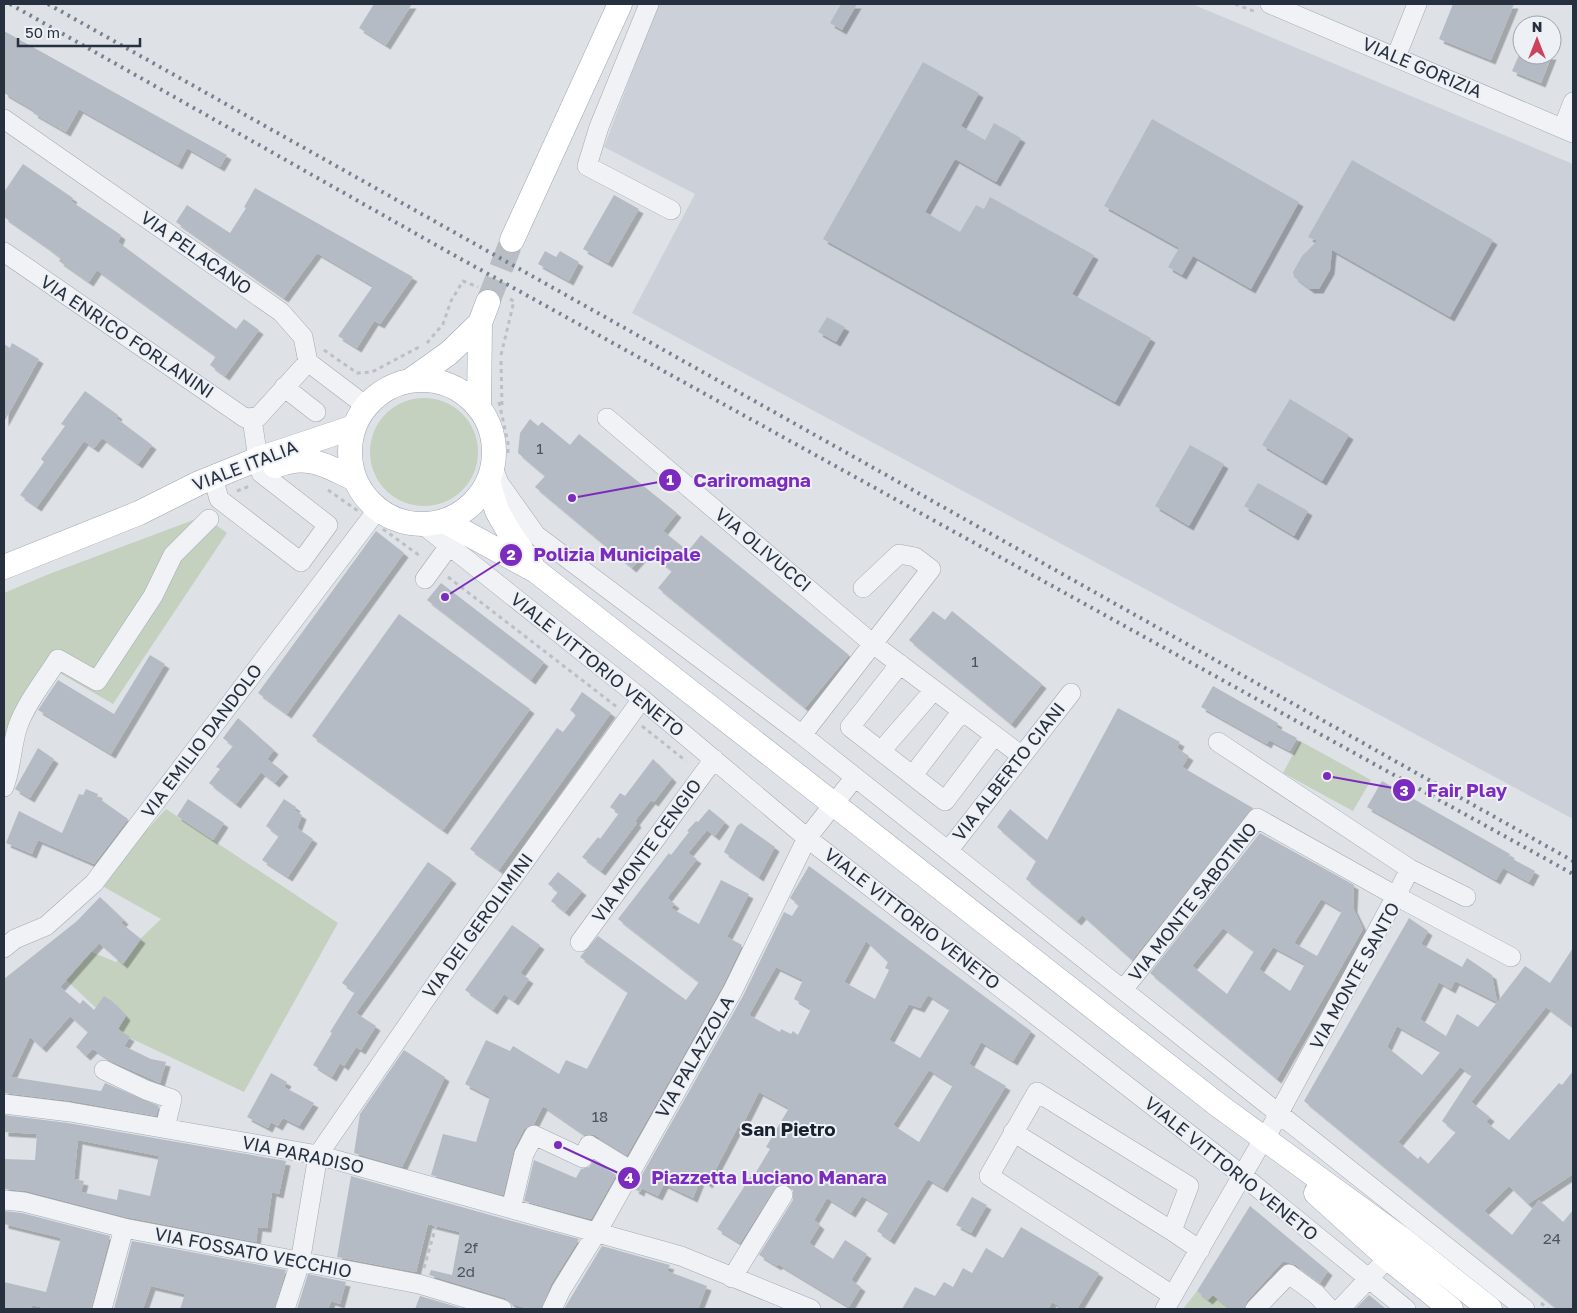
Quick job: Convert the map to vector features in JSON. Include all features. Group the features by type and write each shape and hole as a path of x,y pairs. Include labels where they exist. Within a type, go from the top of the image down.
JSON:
{"main road":[{"path":"512,240 620,4"},
{"path":"411,380 449,353 484,312 479,408"},
{"path":"411,380 430,380 449,385 466,395 479,408 490,426 494,446 490,475 477,499 462,512 433,522 398,520 378,509 364,496 354,479 350,453 354,427 366,406 379,394 394,385 411,380"},
{"name":"VIALE ITALIA","path":"4,567 354,427"},
{"name":"VIALE ITALIA","path":"259,466 292,460 313,460 354,479"},
{"name":"VIALE VITTORIO VENETO","path":"490,475 497,511 536,571"},
{"name":"VIALE VITTORIO VENETO","path":"433,522 536,571 1263,1141 1388,1258 1451,1309"},
{"name":"VIALE VITTORIO VENETO","path":"1263,1141 1409,1231 1493,1302"}],"street":[{"path":"649,4 599,127 588,166 671,210"},
{"name":"VIALE GORIZIA","path":"1270,4 1568,130"},
{"path":"1396,57 1417,4"},
{"path":"1568,130 1573,102"},
{"name":"VIA PELACANO","path":"4,119 281,312 304,337 308,362"},
{"name":"VIA ENRICO FORLANINI","path":"4,252 245,418 252,419"},
{"path":"215,484 219,499 301,562 328,525 259,466 252,419 258,417 308,362 366,406"},
{"path":"284,387 316,412"},
{"name":"VIA OLIVUCCI","path":"607,418 873,644 1022,756"},
{"name":"VIALE VITTORIO VENETO","path":"490,475 499,483 536,534 802,735 1123,990 1279,1115 1409,1231"},
{"name":"VIA EMILIO DANDOLO","path":"8,939 46,926 94,883 378,509"},
{"path":"4,787 8,776 11,746 19,724 58,659 97,681 153,596 173,555 209,520"},
{"name":"VIALE VITTORIO VENETO","path":"433,522 449,546 642,699 807,838 1242,1175 1406,1309"},
{"path":"425,579 449,546"},
{"path":"802,735 931,570 915,557 899,554 863,588"},
{"path":"900,664 850,727 945,801 994,736"},
{"path":"881,751 934,690"},
{"name":"VIA ALBERTO CIANI","path":"948,851 1070,693"},
{"name":"VIA DEI GEROLIMINI","path":"318,1156 440,978 642,699"},
{"path":"913,775 962,711"},
{"path":"1218,742 1410,869 1466,897"},
{"name":"VIA MONTE CENGIO","path":"580,942 714,759"},
{"name":"VIA PALAZZOLA","path":"552,1309 561,1290 597,1232 630,1170 733,990 807,838 855,777"},
{"name":"VIA MONTE SABOTINO","path":"1123,990 1258,818 1396,896"},
{"path":"1396,896 1410,869"},
{"name":"VIA MONTE SANTO","path":"1169,1302 1279,1115 1396,896 1511,957"},
{"path":"104,1070 146,1090 172,1099 165,1128"},
{"path":"1169,1302 989,1176 1037,1092 1189,1186 1172,1231"},
{"name":"VIA PARADISO","path":"4,1104 70,1112 318,1156 681,1256 811,1309"},
{"path":"1013,1132 1200,1250"},
{"path":"512,1209 524,1154 534,1135 583,1158 590,1145 630,1170"},
{"path":"285,1309 300,1263 318,1156"},
{"path":"732,1278 782,1194"},
{"name":"VIA FOSSATO VECCHIO","path":"4,1200 24,1202 124,1228 300,1263 419,1284 502,1309"},
{"path":"102,1309 124,1228"},
{"path":"1340,1309 1388,1258"},
{"path":"1255,1309 1289,1274 1316,1294 1330,1309"},
{"name":"VIALE VITTORIO VENETO","path":"1493,1302 1525,1309"}],"path":[{"path":"424,1268 436,1226"}],"shaded area":[{"path":"658,4 1192,4 1573,164 1573,819 632,313 695,194 604,147"}],"green space":[{"path":"424,398 445,402 462,414 474,431 478,452 474,473 462,490 445,502 424,506 403,502 386,490 374,473 370,452 374,431 386,414 403,402"},
{"path":"204,516 227,533 113,704 58,672 4,758 4,593 49,574"},
{"path":"1300,741 1371,780 1353,811 1283,773"},
{"path":"166,809 338,923 244,1092 126,1036 63,977 89,951 116,962 161,919 104,887 112,868"},
{"path":"1197,1291 1208,1300 1213,1295 1230,1309 1183,1309"}],"building":[{"path":"374,4 412,4 386,45 359,28"},
{"path":"841,4 857,4 842,30 830,23"},
{"path":"1453,4 1514,4 1491,60 1439,39"},
{"path":"4,31 227,155 220,167 187,148 178,165 79,109 66,132 33,113 35,111 4,93"},
{"path":"923,62 979,93 961,126 985,140 994,123 1021,138 996,182 955,159 925,212 960,232 976,205 984,209 990,197 1094,255 1072,294 1151,338 1115,402 823,239"},
{"path":"1515,65 1548,65 1541,83 1512,71"},
{"path":"1152,119 1299,202 1251,289 1193,256 1182,275 1168,267 1179,248 1104,206"},
{"path":"1352,160 1493,240 1450,317 1332,250 1330,270 1319,289 1310,289 1294,277 1293,272 1302,256 1317,241 1308,237"},
{"path":"23,164 73,198 71,201 121,235 118,242 236,329 244,319 259,330 225,376 210,365 216,356 97,270 89,282 59,261 61,258 44,245 4,217 4,192"},
{"path":"255,188 413,277 380,324 374,321 357,348 338,336 373,286 317,253 284,298 176,222 187,205 230,233 246,208 244,207"},
{"path":"614,195 639,209 608,263 583,249"},
{"path":"545,251 556,257 560,251 579,262 569,281 538,264"},
{"path":"827,317 845,327 836,342 818,332"},
{"path":"12,343 39,359 4,422 4,344 10,348"},
{"path":"85,391 118,415 116,418 152,445 138,464 102,438 94,448 84,441 37,507 20,495 44,462 41,459 65,426 61,424"},
{"path":"1290,399 1349,435 1322,481 1262,445"},
{"path":"530,419 538,426 542,422 570,445 579,434 677,513 663,531 688,551 701,535 849,655 805,708 658,588 672,571 647,551 632,568 535,487 545,476 518,453 520,433"},
{"path":"1190,445 1224,464 1189,526 1155,506"},
{"path":"1258,483 1308,511 1294,536 1244,506"},
{"path":"376,531 404,553 287,714 258,693"},
{"path":"441,583 544,662 531,680 427,600"},
{"path":"933,611 945,620 952,611 1042,684 1011,724 909,640"},
{"path":"399,614 530,709 443,830 312,736"},
{"path":"150,655 165,664 111,754 38,710 58,680 114,714"},
{"path":"1213,686 1278,723 1276,727 1297,738 1290,751 1269,740 1267,744 1201,707"},
{"path":"582,692 611,713 499,870 470,849 557,728 563,732 576,715 570,710"},
{"path":"1118,708 1180,742 1177,748 1189,756 1182,767 1253,808 1132,960 1082,915 1077,921 1026,879 1036,861 997,827 1010,809 1047,840"},
{"path":"238,718 274,750 267,759 284,772 275,783 261,772 236,804 209,783 220,769 216,767 233,746 223,738"},
{"path":"38,748 54,759 30,798 15,789"},
{"path":"653,759 672,778 654,802 651,800 635,821 637,823 601,871 582,857 598,837 600,839 619,813 610,807 620,793 625,796"},
{"path":"1382,781 1510,854 1509,857 1535,871 1529,882 1503,868 1496,880 1367,807"},
{"path":"86,789 98,794 97,797 128,819 94,864 38,840 32,854 6,843 19,811 62,833 79,794 83,795"},
{"path":"188,799 224,823 213,840 177,816"},
{"path":"284,799 296,807 294,810 302,815 297,828 313,839 288,877 262,860 279,836 266,826"},
{"path":"709,809 725,822 715,836 707,830 688,853 697,859 667,898 675,904 671,908 699,924 721,880 749,894 727,937 742,945 723,985 627,1155 595,1135 585,1135 543,1106 534,1124 524,1129 514,1149 503,1195 431,1175 443,1134 476,1142 490,1097 465,1084 486,1040 510,1051 513,1046 559,1074 566,1060 587,1069 628,992 580,957 598,936 686,1000 699,982 618,919 669,853 671,855 689,832 687,831"},
{"path":"741,823 775,847 759,877 724,852 737,826"},
{"path":"1260,833 1354,885 1353,908 1363,929 1277,1079 1150,973","holes":["1321,899 1342,911 1317,956 1294,943","1223,928 1254,951 1227,994 1192,966","1273,947 1305,964 1290,991 1259,969"]},
{"path":"428,862 452,879 356,1013 376,1026 361,1050 356,1047 344,1066 340,1063 332,1077 313,1065 332,1033 330,1032 355,992 342,983"},
{"path":"809,866 1031,1031 1013,1061 981,1042 969,1064 1006,1086 943,1188 928,1179 890,1240 877,1231 889,1212 862,1196 851,1213 827,1198 814,1220 820,1225 809,1243 833,1259 845,1240 867,1254 851,1280 861,1287 849,1307 778,1264 777,1266 759,1255 793,1200 793,1190 788,1185 783,1184 774,1189 740,1243 717,1229 770,1149 766,1147 789,1108 759,1092 744,1122 741,1121 708,1184 701,1178 693,1198 664,1184 658,1196 641,1188 640,1192 634,1189 743,996 784,912 792,916 799,905 790,898","holes":["866,941 888,962 885,968 889,970 875,999 844,982","776,967 803,980 794,999 811,1009 798,1035 793,1031 791,1034 781,1029 780,1032 749,1015","928,995 950,1009 920,1058 889,1040 909,1004 920,1008","929,1070 953,1085 919,1142 893,1125"]},
{"path":"558,872 582,891 565,912 551,901 558,892 548,884"},
{"path":"100,897 124,920 121,923 141,939 123,964 99,943 60,987 80,1004 83,1000 94,1010 104,996 112,1001 126,1016 118,1029 130,1037 124,1046 151,1059 166,1062 160,1083 113,1062 93,1049 86,1056 76,1047 88,1032 70,1016 42,1048 30,1037 11,1077 101,1091 105,1083 159,1106 156,1116 72,1101 4,1093 4,979 77,921"},
{"path":"1409,918 1428,931 1421,944 1462,967 1467,958 1492,975 1497,1002 1455,981 1451,989 1439,982 1420,1019 1446,1036 1457,1014 1478,1027 1525,966 1550,983 1573,948 1573,1027 1546,1007 1471,1102 1490,1117 1486,1122 1509,1140 1559,1083 1562,1085 1573,1071 1573,1174 1528,1204 1509,1186 1484,1211 1512,1235 1539,1200 1563,1222 1573,1210 1573,1309 1557,1309 1304,1101","holes":["1397,1026 1441,1051 1422,1075 1387,1047","1460,1067 1472,1075 1442,1121 1456,1132 1428,1164 1420,1156 1418,1159 1398,1142"]},
{"path":"512,925 540,945 520,973 529,979 514,1001 504,994 493,1010 465,990"},
{"path":"404,1050 445,1077 402,1167 354,1153 360,1114"},
{"path":"271,1073 287,1082 284,1087 314,1103 299,1126 283,1118 278,1126 271,1122 268,1128 247,1117"},
{"path":"4,1115 68,1123 286,1161 279,1194 272,1192 267,1228 258,1227 256,1242 126,1217 27,1191 4,1189 4,1159 35,1160 37,1134 4,1132","holes":["78,1140 159,1156 150,1196 119,1189 117,1200 81,1192 84,1181 74,1179"]},
{"path":"534,1160 576,1178 581,1169 589,1167 594,1161 616,1175 591,1219 524,1201"},
{"path":"351,1176 579,1239 551,1284 541,1309 529,1309 512,1304 505,1298 429,1275 431,1270 452,1275 460,1232 428,1224 416,1272 337,1257"},
{"path":"972,1197 987,1205 971,1233 956,1225"},
{"path":"1250,1206 1328,1271 1320,1283 1296,1265 1283,1261 1247,1301 1244,1309 1230,1309 1213,1295 1208,1300 1197,1291"},
{"path":"4,1211 22,1213 110,1236 91,1309 48,1309 32,1305 31,1309 4,1309 4,1282 46,1292 61,1238 4,1224"},
{"path":"1021,1227 1099,1273 1077,1309 1064,1309 1052,1302 1048,1309 902,1309 915,1287 935,1296 944,1282 953,1287 963,1268 972,1273 986,1248 1003,1258"},
{"path":"132,1241 286,1270 274,1309 180,1309 185,1294 151,1286 143,1309 114,1309"},
{"path":"602,1246 670,1265 667,1271 707,1286 698,1309 564,1309"},
{"path":"308,1274 346,1282 340,1304 331,1301 328,1309 297,1309"},
{"path":"1369,1295 1386,1309 1355,1309"},
{"path":"420,1296 464,1309 415,1309"}],"tunnel":[{"path":"488,302 512,240"}],"railway":[{"path":"10,4 443,249 1573,874"},
{"path":"48,4 1573,861"}],"place":[{"name":"Cariromagna","path":"572,498"},
{"name":"Polizia Municipale","path":"445,597"},
{"name":"Fair Play","path":"1327,776"},
{"name":"Piazzetta Luciano Manara","path":"558,1145"}],"district":[{"name":"San Pietro","path":"788,1129"}]}
